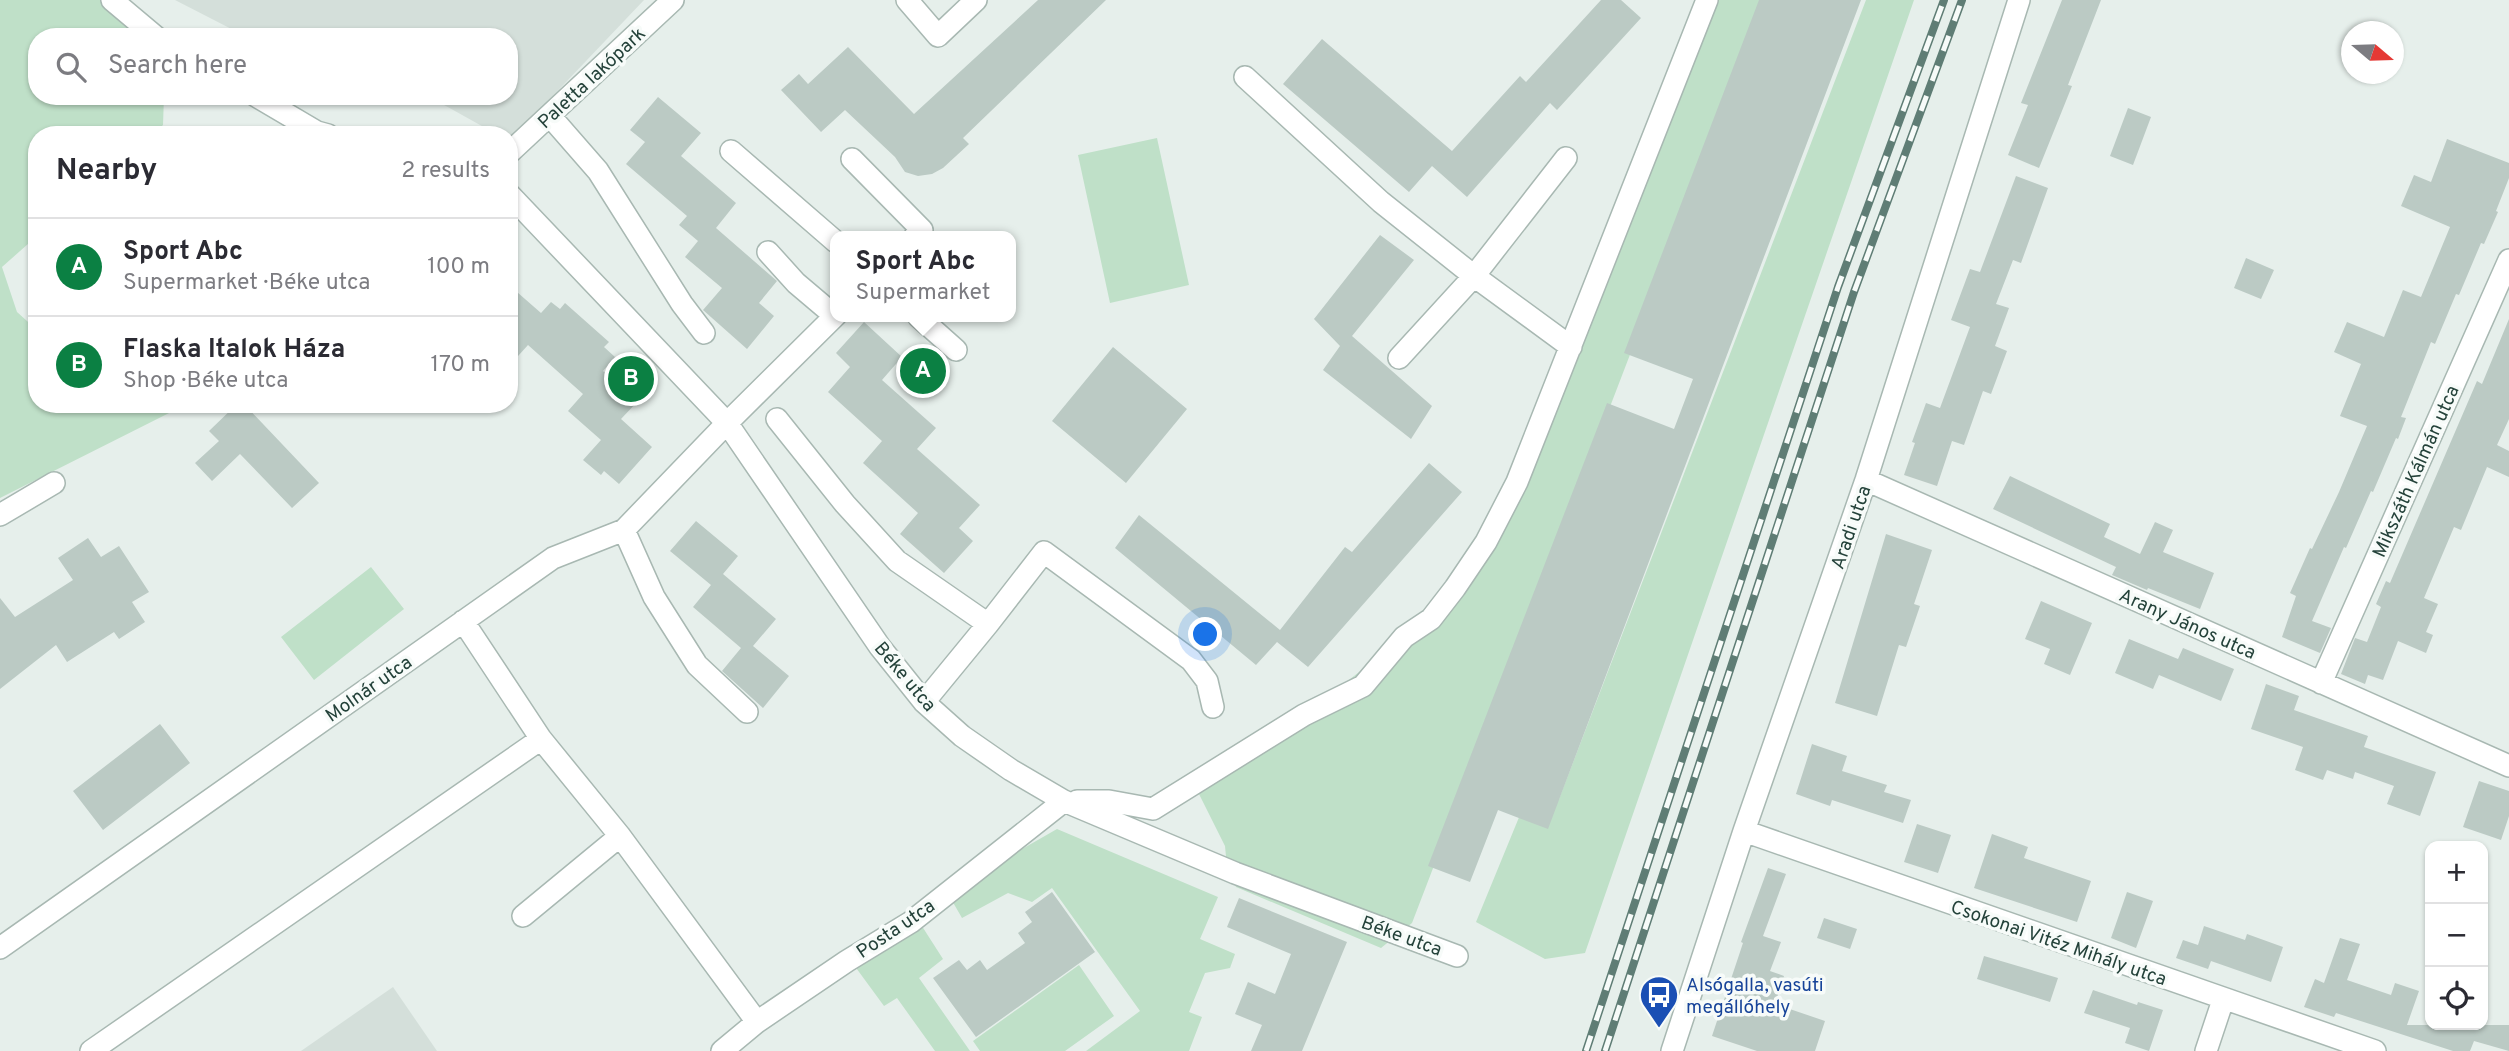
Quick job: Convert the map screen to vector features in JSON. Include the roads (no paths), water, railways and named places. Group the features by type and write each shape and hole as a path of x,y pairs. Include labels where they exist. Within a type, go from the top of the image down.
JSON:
{"street":[{"path":"113,0 146,28"},
{"name":"Paletta lakópark","path":"518,145 673,0"},
{"path":"906,0 938,36 976,0"},
{"path":"1064,801 1108,802 1153,809 1304,715 1363,686 1404,637 1431,618 1486,542 1517,482 1707,0"},
{"name":"Aradi utca","path":"1677,1050 1744,831 1866,480 2019,0"},
{"path":"1245,77 1381,202 1474,276 1571,347"},
{"path":"271,105 307,126"},
{"path":"550,116 598,172 682,304 704,332"},
{"path":"731,150 830,239"},
{"path":"1399,358 1474,276 1566,158"},
{"path":"852,159 917,231"},
{"name":"Béke utca","path":"518,203 727,423 880,648 924,702 962,736 1064,801 1235,873 1457,956"},
{"path":"768,252 796,283 830,312"},
{"name":"Mikszáth Kálmán utca","path":"2321,683 2509,260"},
{"name":"Molnár utca","path":"0,948 553,558 624,530 830,321"},
{"path":"925,322 956,350"},
{"path":"776,419 845,504 897,561 988,624"},
{"name":"Arany János utca","path":"1866,480 2509,766"},
{"path":"0,515 54,483"},
{"path":"624,530 654,597 698,665 747,712"},
{"path":"924,702 1044,552 1191,660 1207,681 1213,707"},
{"path":"463,621 541,739 620,836 757,1022"},
{"path":"92,1051 541,739"},
{"name":"Posta utca","path":"722,1051 757,1022 847,961 911,922 1064,801"},
{"name":"Csokonai Vitéz Mihály utca","path":"1744,831 2375,1051"},
{"path":"523,916 620,836"},
{"path":"2206,1051 2223,1000"}],"railway":[{"path":"1586,1051 1838,287 1944,0"},
{"path":"1605,1051 1854,292 1962,0"}],"place":[{"name":"Sport Abc","path":"923,371"},
{"name":"Flaska Italok Háza","path":"631,379"},
{"name":"Alsógalla, vasúti megállóhely","path":"1659,1029"}]}
